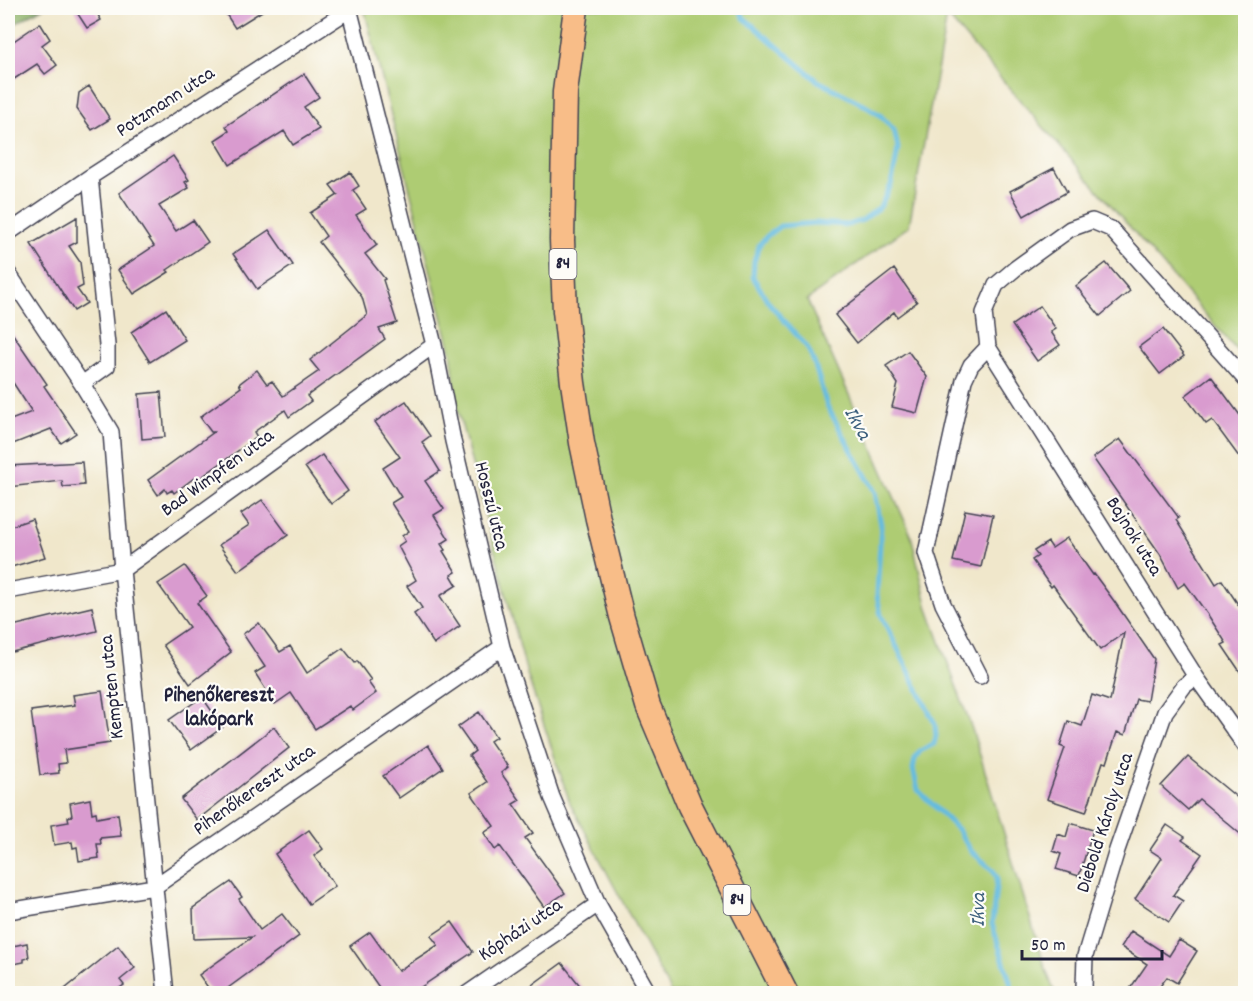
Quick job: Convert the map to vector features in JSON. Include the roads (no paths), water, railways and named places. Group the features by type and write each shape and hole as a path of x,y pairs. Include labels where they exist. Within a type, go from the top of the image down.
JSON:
{"main road":[{"name":"84","path":"576,8 565,92 562,251 565,311 573,383 597,519 648,706 690,806 786,993"}],"street":[{"name":"Potzmann utca","path":"8,233 349,9"},
{"name":"Hosszú utca","path":"349,9 434,345 453,441 502,647 552,797 598,904 649,993"},
{"path":"82,384 106,366 107,345 90,177"},
{"name":"Bajnok utca","path":"1245,380 1112,230 1092,221 1070,229 996,285 984,314 988,347 1196,676 1245,747"},
{"name":"Kempten utca","path":"8,273 111,432 122,570 166,993"},
{"name":"Bad Wimpfen utca","path":"8,591 122,570 434,345"},
{"path":"980,676 943,604 926,553 964,380 971,365 988,347"},
{"name":"Pihenőkereszt utca","path":"8,911 154,887 502,647"},
{"name":"Diebold Károly utca","path":"1086,993 1084,987 1085,956 1117,850 1165,712 1184,686 1196,676"},
{"name":"Kópházi utca","path":"467,993 487,988 598,904"}],"waterway":[{"name":"Ikva","path":"739,8 744,18 818,81 880,115 894,130 898,148 895,166 891,185 880,207 863,220 848,225 815,223 780,226 759,245 753,277 769,303 807,347 814,362 827,406 875,492 881,525 877,595 881,615 935,724 934,744 920,751 915,759 913,769 918,790 958,830 971,851 993,870 997,878 992,924 1014,994"}],"district":[{"name":"Pihenőkereszt lakópark","path":"219,709"}]}
